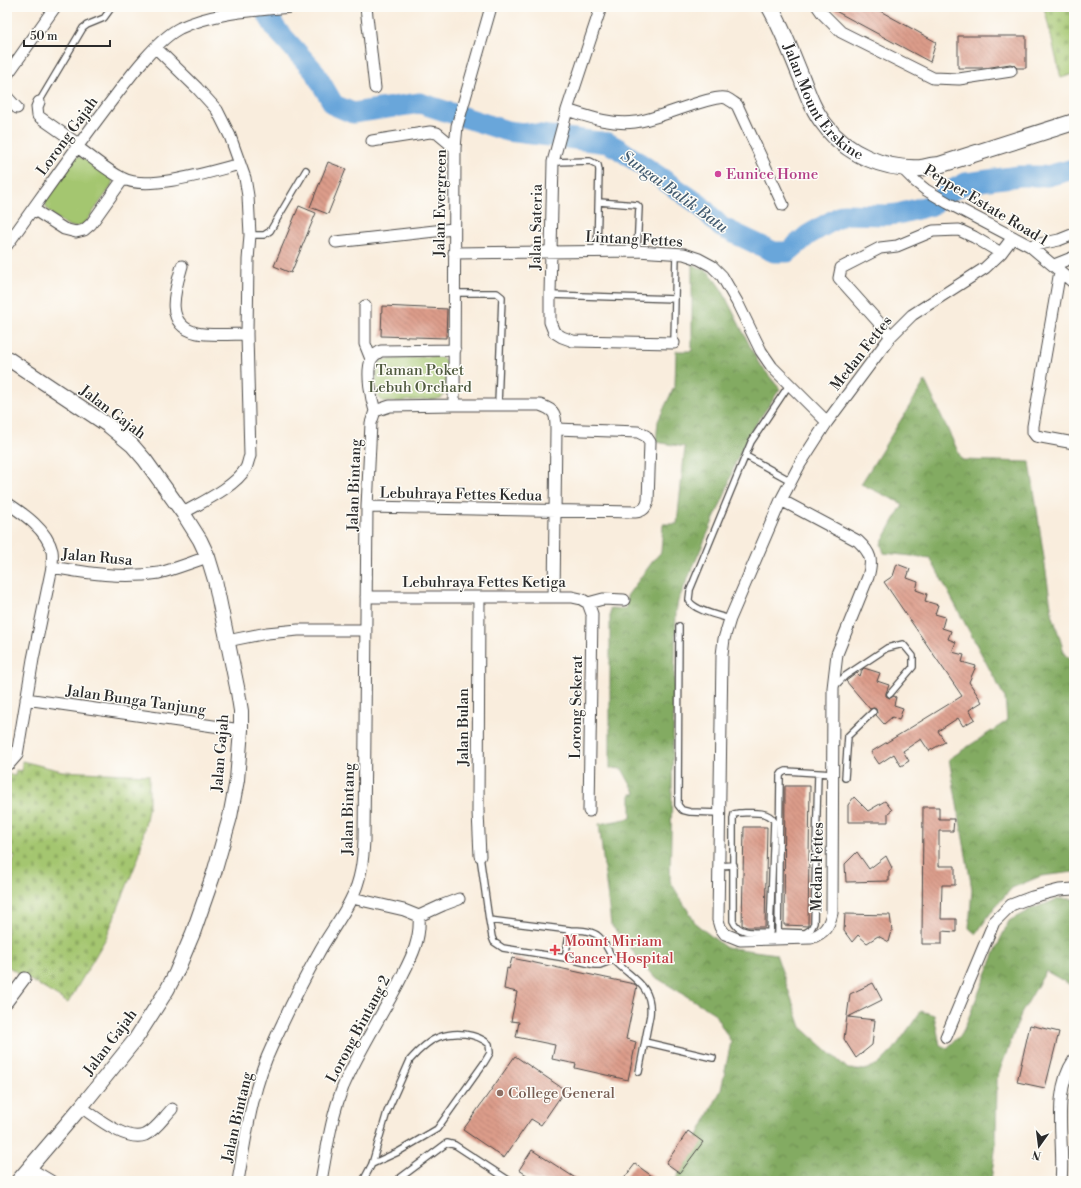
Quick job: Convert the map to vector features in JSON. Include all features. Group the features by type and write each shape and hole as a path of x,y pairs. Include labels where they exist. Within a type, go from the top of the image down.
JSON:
{"main road":[{"name":"Jalan Mount Erskine","path":"770,7 808,93 825,126 840,142 861,156 893,166 921,168 939,164 1074,122"}],"street":[{"path":"7,75 56,7"},
{"name":"Lorong Gajah","path":"7,245 77,145 140,64 165,38 179,28 216,16 254,9 286,7"},
{"path":"366,7 375,88"},
{"name":"Jalan Evergreen","path":"454,405 453,229 457,126 491,7"},
{"name":"Jalan Sateria","path":"601,7 566,110 553,162 550,322 554,332 573,341 674,343"},
{"path":"818,7 840,32 933,78 959,79 1011,72"},
{"path":"156,48 197,88 216,110 230,136 245,178 248,196 250,235 248,260 247,334 250,456 246,468 237,479 222,490 183,513"},
{"path":"7,98 17,108"},
{"path":"566,110 599,120 620,123 637,122 660,117 714,98 726,98 737,105 783,206"},
{"path":"39,102 37,111 38,116 124,179 139,182 155,182 180,178 240,164"},
{"path":"372,141 430,132 437,133 455,148"},
{"name":"Pepper Estate Road 1","path":"901,167 926,190 1030,246 1074,283"},
{"path":"33,209 64,229 76,232 84,230 91,224 124,179"},
{"path":"336,242 453,229"},
{"path":"891,336 839,278 841,268 880,248 897,246 933,231 959,230 1001,253"},
{"path":"1030,246 1060,240 1074,234"},
{"name":"Medan Fettes","path":"781,500 858,541 866,549 870,558 871,567 837,654 833,688 832,913 830,921 827,928 819,935 810,938 778,936 740,940 725,934 720,927 718,920 722,655 724,639 730,619 781,500 800,464 827,422 891,336 912,315 985,268 1001,253 1013,237"},
{"name":"Lintang Fettes","path":"454,253 638,251 676,253 699,259 712,266 722,276 737,302 760,351 772,367 789,386 827,422"},
{"path":"1074,257 1057,268 1033,426 1033,432 1036,436 1074,443"},
{"path":"182,266 176,285 174,300 175,316 180,324 188,330 198,333 247,334"},
{"path":"365,306 365,344 371,359 371,398 375,411 390,406 454,405 540,405 548,407 553,411 556,416 554,597"},
{"path":"371,359 380,351 454,350"},
{"name":"Jalan Gajah","path":"7,358 108,426 132,445 145,460 183,513 200,540 208,557 215,580 238,692 242,730 237,780 230,817 214,873 184,954 167,990 135,1040 81,1107 18,1181"},
{"name":"Jalan Bintang","path":"238,1181 255,1091 271,1048 294,998 319,952 352,898 360,873 364,840 367,507 371,423 375,411"},
{"name":"Lebuhraya Fettes Kedua","path":"367,507 635,512 646,508 648,501 650,442 646,436 638,432 556,429"},
{"path":"7,503 22,512 41,531 53,552 52,567 33,659 17,755 10,763 7,764"},
{"name":"Jalan Rusa","path":"52,567 90,574 139,576 160,572 208,557"},
{"name":"Lebuhraya Fettes Ketiga","path":"366,597 572,597 581,599 588,603 603,599 624,600"},
{"name":"Jalan Bulan","path":"479,597 478,812 480,856"},
{"name":"Lorong Sekerat","path":"588,603 592,614 589,811"},
{"path":"227,642 267,633 298,630 365,630"},
{"name":"Jalan Bunga Tanjung","path":"26,699 242,730"},
{"path":"946,1037 994,922 1011,905 1032,897 1059,890 1074,889"},
{"path":"352,898 404,910 419,916 459,899"},
{"name":"Lorong Bintang 2","path":"321,1181 333,1115 343,1087 358,1054 394,995 409,964 416,947 420,928 419,916"},
{"path":"7,1002 25,978"},
{"path":"1061,1181 1061,1098 1068,1069 1074,1060"},
{"path":"81,1107 114,1129 126,1134 138,1136 146,1134 155,1128 172,1108"},
{"path":"29,1168 51,1181"}],"lane":[{"path":"39,102 83,28 104,18 112,7"},
{"path":"553,162 590,161 598,165 599,202 597,251"},
{"path":"250,235 264,235 270,231 306,170"},
{"path":"599,202 637,205 639,207 638,251"},
{"path":"674,343 676,253"},
{"path":"454,294 497,293 502,297 498,405"},
{"path":"550,295 675,299"},
{"path":"730,619 699,609 692,604 689,596 690,590 754,438 789,386"},
{"path":"746,456 791,481"},
{"path":"679,626 678,805 682,810 690,812 719,813"},
{"path":"833,688 845,676 887,648 903,644 912,656 913,666 890,694"},
{"path":"844,778 848,736 873,712"},
{"path":"818,774 814,923 812,930 805,933 778,936 780,776 786,771 833,774"},
{"path":"734,814 767,814 771,816 774,821 770,932 742,931 735,926 733,921 734,865 734,814"},
{"path":"480,856 488,920 494,942 504,948 565,958 595,965 600,965 613,960"},
{"path":"718,866 734,865"},
{"path":"488,920 586,931 598,936 613,960 644,987 648,994 651,1007 650,1015 638,1072"},
{"path":"565,958 570,930"},
{"path":"363,1181 372,1164 387,1112 410,1060 415,1054 425,1045 439,1037 456,1034 482,1038 489,1044 490,1053 484,1063 437,1129 398,1152 372,1164"},
{"path":"645,1042 713,1058"},
{"path":"396,1181 447,1144 455,1145 510,1181"}],"green space":[{"path":"1044,7 1074,7 1074,74 1061,78"},
{"path":"77,157 81,157 113,180 111,187 86,222 80,226 74,227 63,223 54,216 46,207 45,201 46,197"},
{"path":"692,264 709,272 722,290 758,362 780,389 752,430 736,461 725,494 678,601 676,612 670,881 696,924 725,947 776,954 801,1027 848,1069 865,1070 880,1063 894,1049 921,1011 934,1015 940,1045 947,1048 962,1034 1009,921 1031,909 1059,899 1074,899 1074,987 1046,971 1021,1014 997,1078 996,1143 991,1181 675,1181 721,1090 731,1042 714,1013 652,975 611,925 599,824 631,818 631,794 636,794 622,769 610,768 610,608 626,609 627,596 661,552 663,524 677,524 685,447 656,442 658,421 675,385 676,351 692,351"},
{"name":"Taman Poket Lebuh Orchard","path":"433,356 443,358 446,362 447,383 444,395 441,398 387,402 379,397 377,394 376,371 381,360"},
{"path":"925,381 962,460 1030,462 1052,613 1065,655 1074,662 1074,872 1041,876 1012,888 994,908 976,934 969,928 972,889 949,759 1007,721 1005,698 930,558 884,553 881,544 903,504 861,484"},
{"path":"22,761 62,771 149,775 149,804 139,856 106,938 68,1003 7,966 7,878 15,856 7,853 7,774 15,776 16,770 22,771"}],"building":[{"path":"828,7 873,7 936,42 930,62"},
{"path":"958,36 1026,36 1026,68 1017,68 1010,64 985,68 958,68"},
{"path":"328,162 346,169 328,214 310,207"},
{"path":"299,206 316,213 291,273 274,266"},
{"path":"382,306 447,309 446,338 381,336"},
{"path":"897,564 910,569 907,578 918,582 916,590 927,594 925,601 938,605 935,614 945,617 942,628 951,631 948,639 956,642 952,652 964,655 962,662 976,666 969,682 982,702 969,710 975,719 963,726 958,718 938,731 945,742 929,751 921,739 903,751 909,761 901,766 894,754 879,764 871,752 962,696 884,582 893,576"},
{"path":"864,668 880,673 877,681 889,685 886,696 890,698 894,696 896,697 894,705 903,708 899,720 892,717 884,724 876,715 876,709 870,709 846,681 857,673 860,676"},
{"path":"785,786 810,786 808,926 784,925"},
{"path":"854,797 868,811 885,801 892,810 888,813 888,822 848,822 848,805"},
{"path":"923,807 939,807 939,819 954,819 953,831 939,831 939,866 955,866 955,885 942,885 941,919 956,919 956,932 942,931 942,944 922,944"},
{"path":"744,827 767,827 765,927 747,927 742,925"},
{"path":"857,852 869,869 886,856 892,868 889,872 889,881 846,882 845,864"},
{"path":"845,914 890,915 892,931 889,942 878,936 867,943 858,935 852,942 844,931"},
{"path":"512,958 634,984 637,986 626,1039 636,1042 628,1080 575,1068 576,1064 552,1059 555,1045 516,1037 519,1022 511,1021 517,992 504,989 507,968 509,969"},
{"path":"873,983 882,1000 848,1017 875,1020 872,1045 856,1058 844,1039 850,994"},
{"path":"1030,1025 1059,1032 1045,1088 1017,1082"},
{"path":"515,1056 565,1090 541,1125 531,1119 504,1158 463,1130"},
{"path":"688,1131 703,1142 680,1173 666,1163"},
{"path":"532,1150 580,1181 536,1181 519,1170"},
{"path":"635,1164 659,1181 622,1181"}],"waterway":[{"name":"Sungai Balik Batu","path":"263,7 276,29 314,71 334,105 353,113 420,103 507,131 608,143 700,205 721,227 774,252 788,252 808,235 844,214 898,214 932,205 952,190 966,183 1019,176 1047,176 1074,169"}],"place":[{"name":"Eunice Home","path":"718,174"},
{"name":"Mount Miriam Cancer Hospital","path":"555,950"},
{"name":"College General","path":"500,1093"}]}
